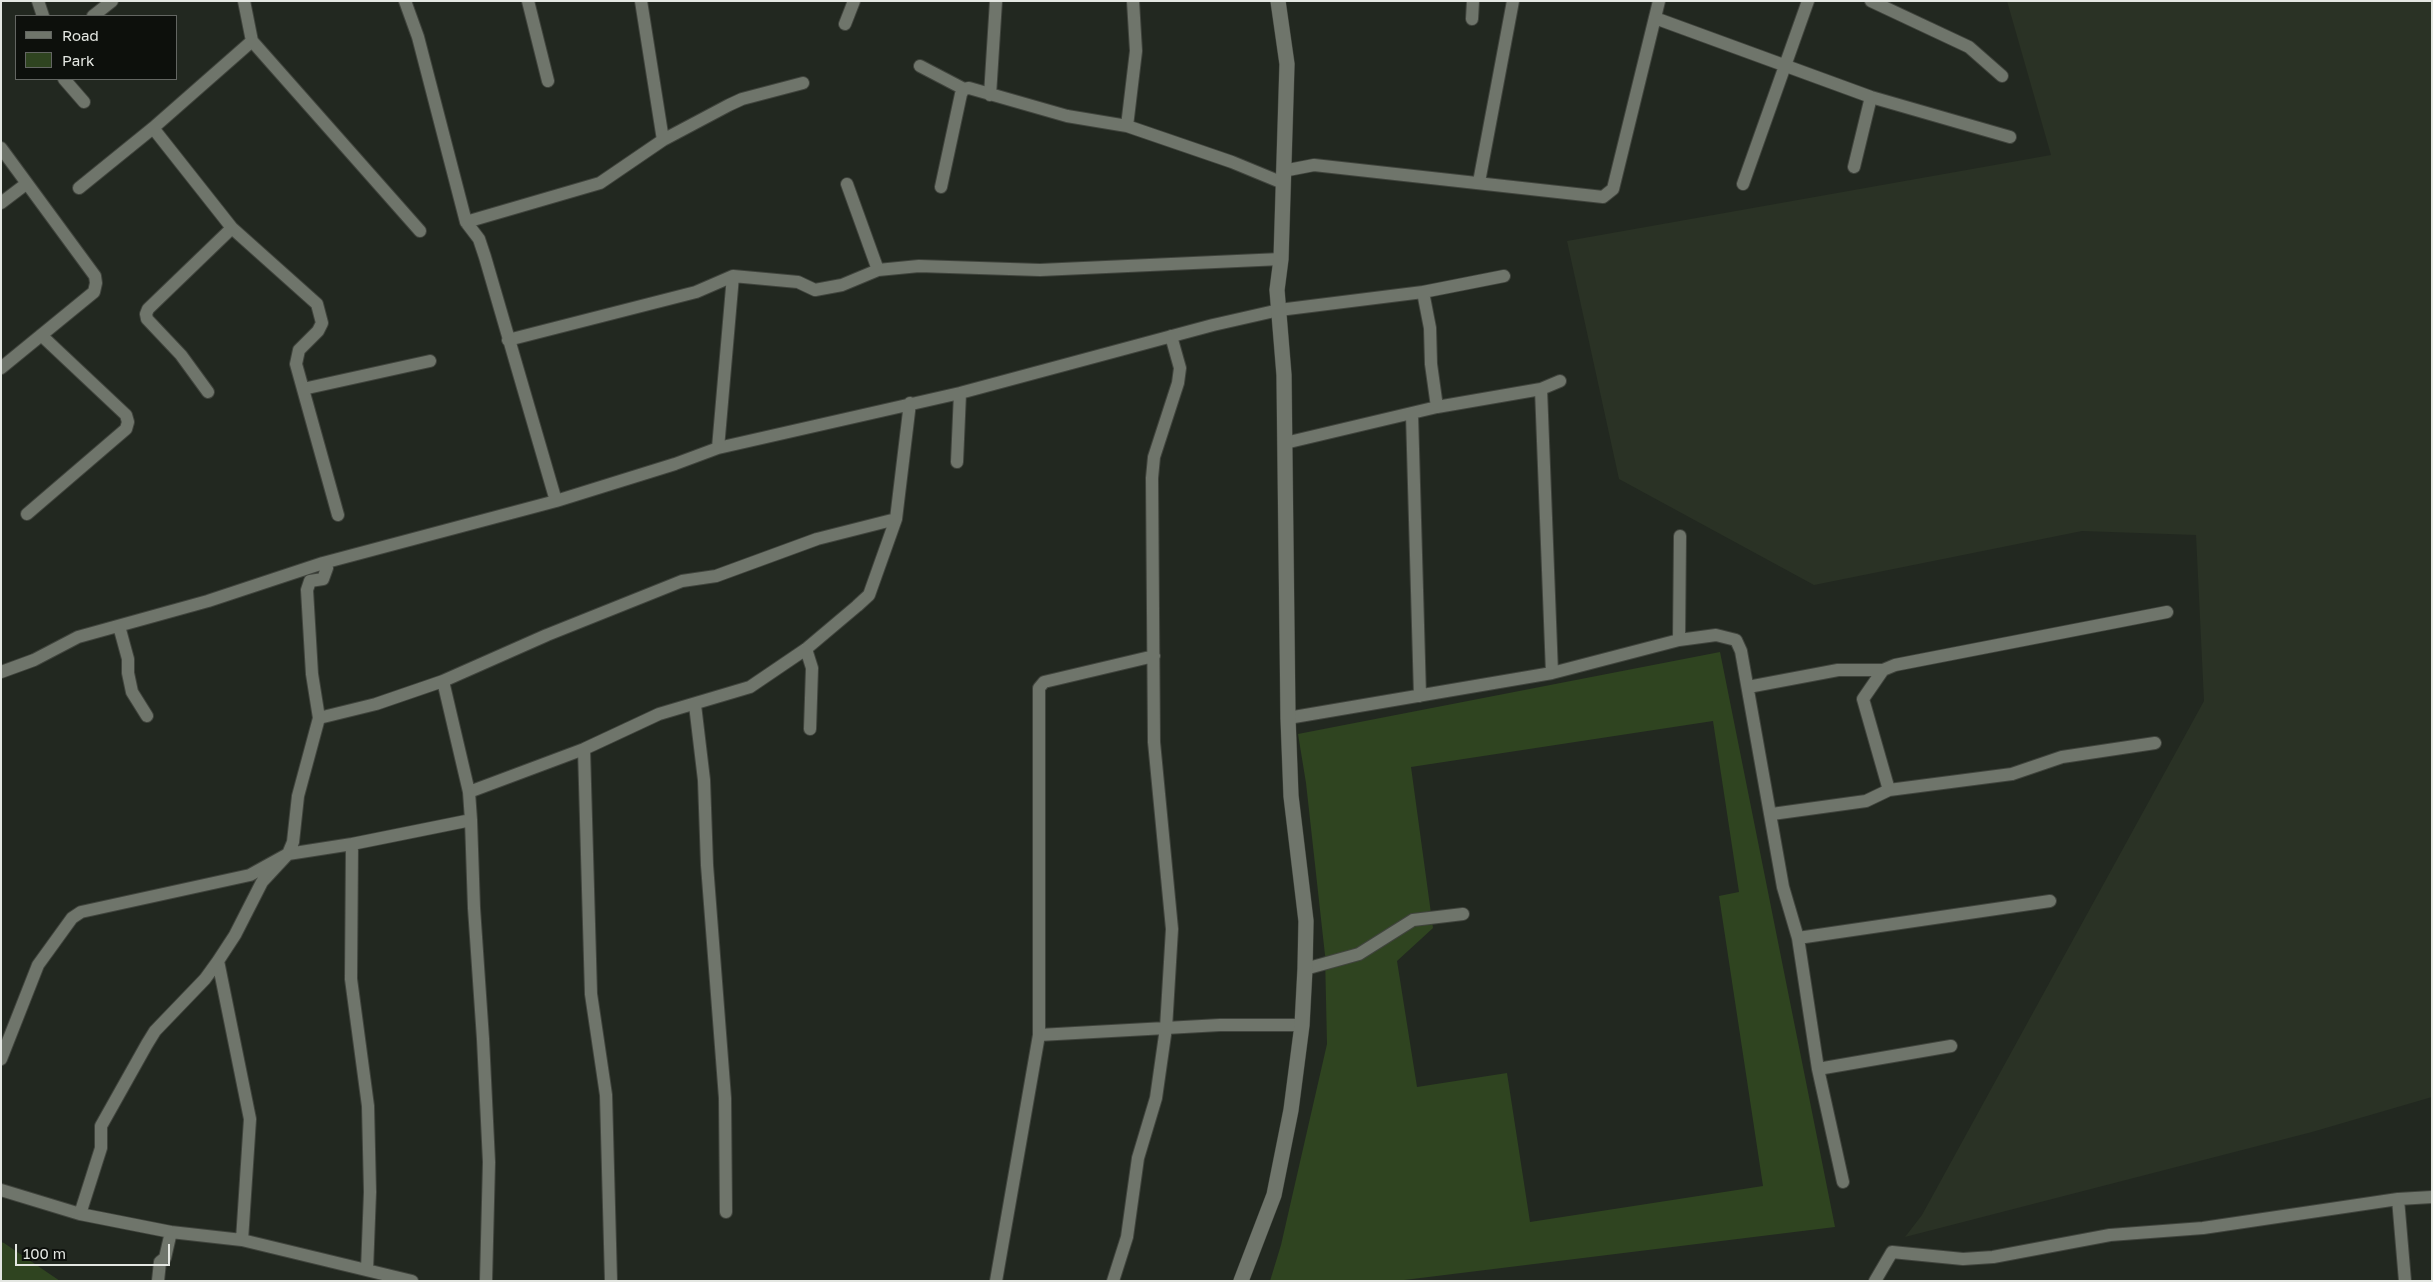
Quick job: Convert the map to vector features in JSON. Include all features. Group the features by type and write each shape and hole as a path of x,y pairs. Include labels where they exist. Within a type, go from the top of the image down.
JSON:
{"street":[{"path":"38,1 43,15"},
{"path":"244,1 252,41 420,231"},
{"path":"405,1 421,47 466,222 479,239 486,257 508,340 556,500"},
{"path":"528,1 548,81"},
{"path":"641,1 663,140"},
{"path":"845,24 854,1"},
{"path":"990,95 996,1"},
{"path":"1127,126 1135,61 1133,1"},
{"path":"1241,1281 1274,1195 1291,1110 1302,1025 1305,969 1306,921 1291,796 1288,718 1284,376 1277,290 1281,260 1287,64 1278,1"},
{"path":"1472,19 1473,1"},
{"path":"1479,182 1513,1"},
{"path":"920,66 964,89 969,88 1067,116 1127,126 1232,162 1283,177 1314,165 1479,182 1506,188 1603,197 1610,194 1613,189 1659,1"},
{"path":"1743,184 1808,1"},
{"path":"1871,1 1888,5 1969,47 2002,76"},
{"path":"95,15 108,2"},
{"path":"1655,18 1871,97 2010,137"},
{"path":"79,188 153,128 252,41"},
{"path":"65,80 84,102"},
{"path":"466,222 592,186 615,173 663,140 742,99 803,83"},
{"path":"941,187 961,94 964,89"},
{"path":"1854,167 1871,97"},
{"path":"153,128 232,228 316,304 319,309 322,323 318,331 300,350 296,364 338,515"},
{"path":"1,148 95,276 96,283 94,292 1,368"},
{"path":"1,203 26,184"},
{"path":"847,184 878,270"},
{"path":"208,392 181,355 147,319 146,314 148,309 232,228"},
{"path":"508,340 696,292 733,276 798,282 815,290 842,285 878,270 919,266 1040,270 1281,260"},
{"path":"718,448 733,276"},
{"path":"1,672 34,660 78,638 208,601 323,562 556,500 675,464 718,448 910,402 960,393 1171,336 1279,310 1423,292 1504,276"},
{"path":"1423,292 1430,328 1431,364 1436,407"},
{"path":"27,514 126,429 128,422 126,414 41,335"},
{"path":"1113,1281 1128,1237 1138,1158 1156,1098 1166,1028 1172,929 1154,742 1152,478 1154,457 1178,383 1180,368 1171,336"},
{"path":"303,389 430,361"},
{"path":"1285,443 1436,407 1542,389 1560,381"},
{"path":"1542,389 1552,673"},
{"path":"958,462 960,393"},
{"path":"469,792 584,749 659,714 695,705 750,687 806,649 869,595 896,518 910,402"},
{"path":"1412,414 1420,696"},
{"path":"318,718 376,704 443,680 682,581 716,576 817,539 896,518"},
{"path":"1678,640 1680,536"},
{"path":"80,1214 101,1148 101,1126 156,1032 205,979 235,935 262,882 288,854 295,831 298,796 318,718 312,674 307,590 310,580 323,579 327,568 323,562"},
{"path":"1748,687 1838,670 1883,670 1905,663 2167,612"},
{"path":"119,626 128,659 128,673 132,692 147,716"},
{"path":"1288,718 1552,673 1678,640 1716,635 1736,640 1741,651 1748,687 1772,814 1783,887 1798,938 1818,1069 1843,1182"},
{"path":"806,649 812,668 810,728"},
{"path":"996,1281 1039,1035 1038,688 1044,682 1154,656"},
{"path":"1883,670 1863,699 1889,790"},
{"path":"443,680 469,792 489,1162 486,1281"},
{"path":"695,705 704,780 707,865 725,1098 726,1212"},
{"path":"1772,814 1866,801 1889,790 2012,774 2062,757 2154,743"},
{"path":"584,749 591,994 606,1095 612,1281"},
{"path":"1,1059 38,965 72,918 81,912 250,875 288,854 352,844 471,820"},
{"path":"352,844 351,979 368,1106 370,1192 367,1270"},
{"path":"1798,938 2050,901"},
{"path":"1305,969 1359,954 1413,920 1463,914"},
{"path":"218,961 250,1119 242,1240"},
{"path":"1039,1035 1166,1028 1302,1025"},
{"path":"1818,1069 1951,1046"},
{"path":"1,1190 80,1214 171,1232 242,1240 412,1281"},
{"path":"1875,1281 1892,1252 1962,1259 1993,1256 2110,1235 2203,1228 2398,1199 2432,1198"},
{"path":"2398,1199 2405,1281"},
{"path":"158,1281 160,1262 165,1258 171,1232"}],"shaded area":[{"path":"2007,1 2432,1 2432,1097 2312,1132 1905,1237 1922,1215 2204,701 2196,535 2082,531 1814,585 1619,479 1567,241 2051,155"}],"green space":[{"path":"1720,652 1835,1227 1396,1281 1270,1281 1281,1245 1327,1044 1325,955 1306,783 1298,734","holes":["1713,721 1739,892 1719,896 1763,1186 1530,1222 1507,1073 1417,1087 1397,961 1433,928 1411,767"]},
{"path":"1,1242 4,1243 60,1281 1,1281"}]}
